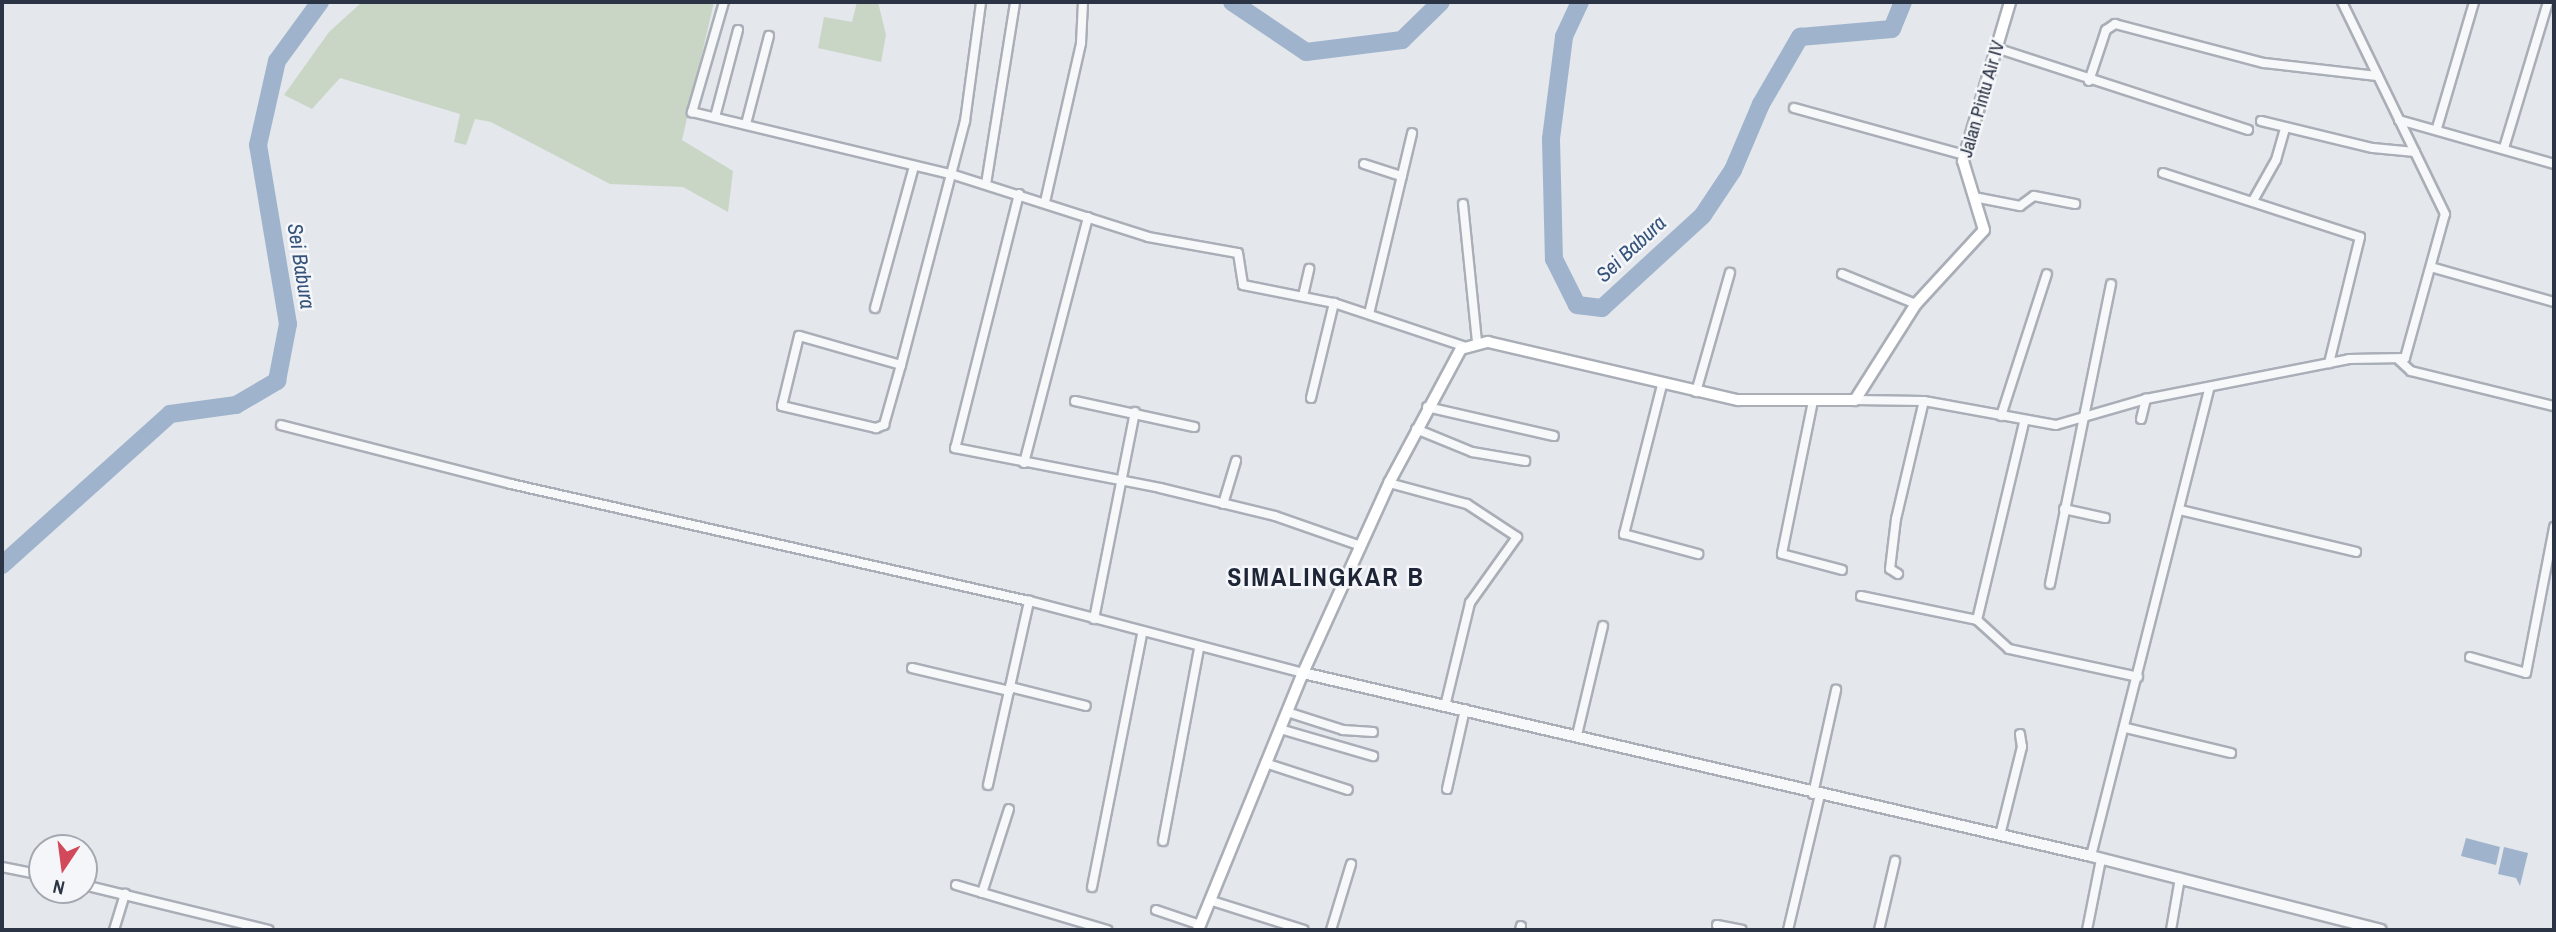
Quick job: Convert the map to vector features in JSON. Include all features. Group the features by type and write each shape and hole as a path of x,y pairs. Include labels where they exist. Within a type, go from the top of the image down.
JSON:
{"main road":[{"name":"Jalan Pintu Air IV","path":"1855,400 1916,304 1982,234 1983,218 1964,170 1965,155 2010,2"},
{"path":"1199,928 1303,673 1389,483 1427,407 1463,346 1477,341 1662,386 1738,400 1855,400"}],"street":[{"path":"724,2 692,112 951,174 1148,237 1238,253 1243,285 1334,303 1463,346"},
{"path":"901,365 799,336 782,406 879,428 901,365 965,121 981,2"},
{"path":"986,184 1015,2"},
{"path":"1045,202 1081,43 1083,2"},
{"path":"1855,400 1924,401 2024,423 2056,425 2146,398 2209,389 2329,363 2405,358 2434,268 2445,214 2342,2"},
{"path":"2437,128 2474,2"},
{"path":"2504,148 2548,2"},
{"path":"2089,81 2106,30 2115,24 2264,63 2377,76"},
{"path":"715,117 738,30"},
{"path":"746,124 769,36"},
{"path":"1996,48 2089,81 2248,130"},
{"path":"1794,108 1965,155"},
{"path":"2399,120 2437,128 2554,164"},
{"path":"2261,121 2285,129 2415,152"},
{"path":"2254,199 2271,171 2285,129"},
{"path":"1369,314 1412,133"},
{"path":"1364,164 1402,176"},
{"path":"875,308 914,166"},
{"path":"2163,173 2254,199 2360,237 2329,363"},
{"path":"1019,194 954,447 1223,504 1361,546"},
{"path":"1974,197 2020,206 2034,196 2075,204"},
{"path":"1463,204 1477,341"},
{"path":"1024,463 1088,218"},
{"path":"1303,296 1309,268"},
{"path":"2434,268 2554,302"},
{"path":"1696,392 1730,274"},
{"path":"1842,274 1916,304"},
{"path":"2001,416 2048,274"},
{"path":"2050,584 2110,284"},
{"path":"1311,398 1334,303"},
{"path":"2399,360 2411,371 2554,406"},
{"path":"1662,386 1624,534 1698,554"},
{"path":"2087,930 2096,858 2209,389"},
{"path":"2141,419 2146,398"},
{"path":"1075,401 1194,427"},
{"path":"1814,401 1782,554 1842,570"},
{"path":"1898,574 1890,569 1896,519 1924,401"},
{"path":"1427,407 1554,436"},
{"path":"1094,619 1124,481 1135,412"},
{"path":"1977,620 2024,423"},
{"path":"281,425 510,484 1028,601 1199,649 1577,735 1817,795 2000,835 2381,930"},
{"path":"1416,429 1472,452 1525,461"},
{"path":"1223,504 1236,461"},
{"path":"1389,483 1467,504 1517,537 1470,603 1445,706"},
{"path":"2064,509 2105,518"},
{"path":"2179,510 2356,552"},
{"path":"2470,657 2526,673 2554,527"},
{"path":"1861,596 1977,620 2009,649 2138,677"},
{"path":"988,785 1028,601"},
{"path":"1577,735 1602,626"},
{"path":"1092,887 1142,634"},
{"path":"1163,841 1199,649"},
{"path":"912,668 1086,706"},
{"path":"1788,930 1836,690"},
{"path":"1447,789 1465,709"},
{"path":"1287,712 1343,730 1373,732"},
{"path":"2126,728 2231,753"},
{"path":"1280,729 1373,756"},
{"path":"2000,835 2022,747 2021,734"},
{"path":"1265,763 1348,790"},
{"path":"982,893 1009,809"},
{"path":"1879,930 1895,860"},
{"path":"1331,930 1351,864"},
{"path":"2,867 28,872"},
{"path":"2171,930 2180,878"},
{"path":"956,885 1107,930"},
{"path":"98,888 269,930"},
{"path":"114,930 125,894"},
{"path":"1212,901 1304,930"},
{"path":"1156,910 1199,928"},
{"path":"1717,925 1742,930"}],"green space":[{"path":"362,2 714,2 682,140 733,171 728,212 683,187 610,184 491,122 475,119 466,145 454,142 460,114 340,78 312,109 284,95 329,32"},
{"path":"857,2 878,2 886,35 881,62 818,48 824,17 852,22"}],"water":[{"path":"2466,838 2500,847 2496,865 2461,856"},
{"path":"2504,847 2528,853 2520,886 2516,878 2498,874"}],"waterway":[{"name":"Sei Babura","path":"2,565 170,414 236,405 277,381 288,324 258,145 277,61 320,2"},
{"name":"Sei Babura","path":"1232,2 1306,52 1402,40 1441,2"},
{"name":"Sei Babura","path":"1580,2 1564,37 1551,139 1554,259 1577,305 1602,308 1703,215 1733,170 1761,104 1800,37 1892,29 1903,2"}],"district":[{"name":"SIMALINGKAR B","path":"1326,577"}]}
